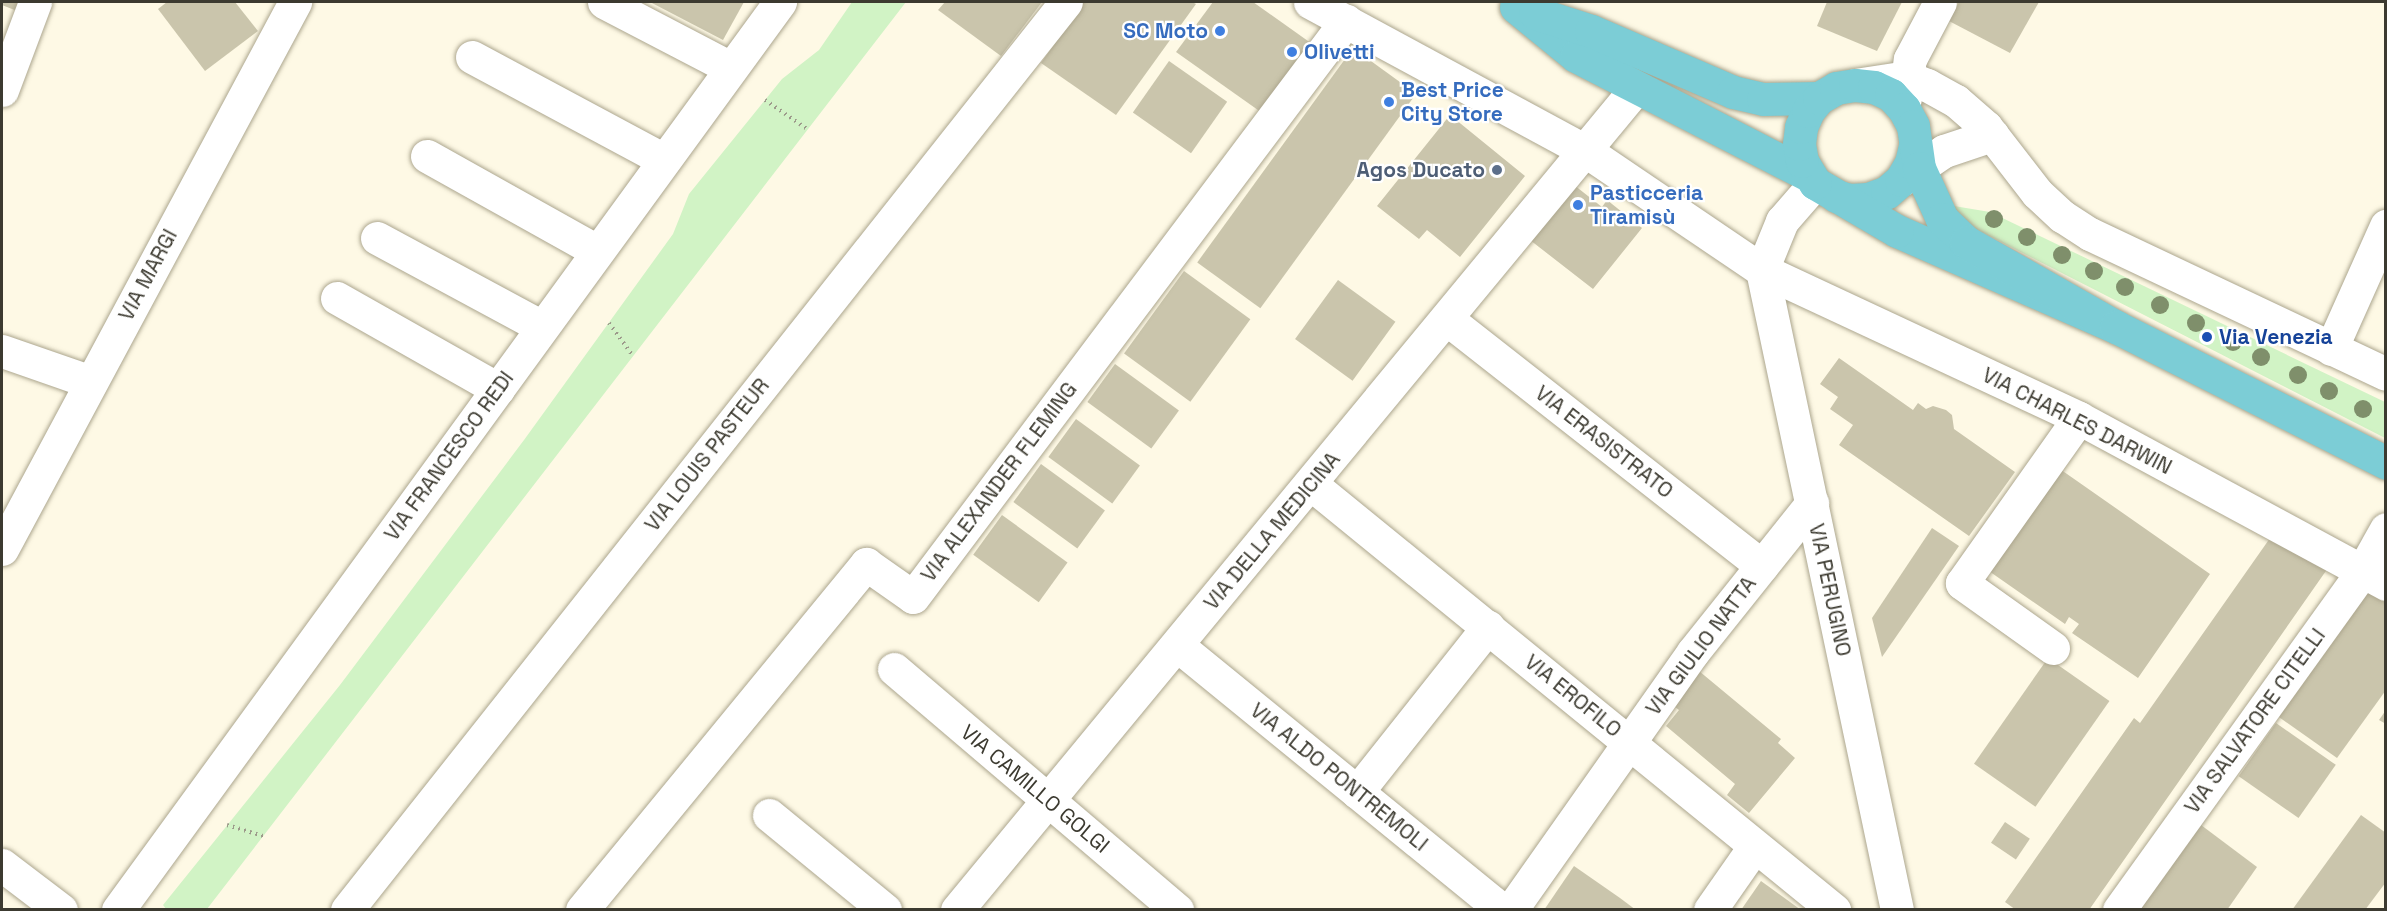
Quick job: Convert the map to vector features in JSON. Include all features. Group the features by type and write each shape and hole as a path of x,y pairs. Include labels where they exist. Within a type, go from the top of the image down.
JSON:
{"main road":[{"path":"1511,4 1576,56 1849,200 1868,199 1887,192 1912,164"},
{"path":"1511,4 1591,31 1733,92 1763,99 1820,98"},
{"path":"2116,327 1898,231 1819,185 1802,161 1799,144 1801,127 1808,111 1820,98 1836,88 1855,85 1874,87 1891,95 1904,109 1913,126 1912,164 1942,219 1966,242 2116,327 2385,464"}],"street":[{"path":"2,90 11,34 35,2"},
{"name":"VIA MARGI","path":"2,549 295,2"},
{"path":"604,2 731,68"},
{"name":"VIA FRANCESCO REDI","path":"118,909 780,2"},
{"name":"VIA LOUIS PASTEUR","path":"347,909 1066,2"},
{"path":"1310,2 1586,151 1762,270 1782,221 1819,185"},
{"path":"1904,109 1910,59 1940,2"},
{"name":"VIA ALEXANDER FLEMING","path":"582,909 866,564 913,597 1346,21"},
{"path":"472,57 664,160"},
{"path":"1855,85 1907,77 1956,101 1992,135 2037,193 2062,216 2080,228 2385,374"},
{"name":"VIA DELLA MEDICINA","path":"957,909 1311,484 1636,88"},
{"path":"1912,164 1992,135"},
{"path":"427,156 597,251"},
{"path":"2331,348 2385,225"},
{"path":"377,238 542,327"},
{"name":"VIA CHARLES DARWIN","path":"1762,270 2079,418 2374,578"},
{"name":"VIA PERUGINO","path":"1762,270 1897,909"},
{"path":"337,298 498,389"},
{"name":"VIA ERASISTRATO","path":"1447,319 1762,566"},
{"path":"2,351 91,382"},
{"path":"2053,648 1962,584 2079,418"},
{"name":"VIA EROFILO","path":"1311,484 1630,741 1754,847 1834,909"},
{"name":"VIA GIULIO NATTA","path":"1511,909 1693,652 1812,503"},
{"name":"VIA SALVATORE CITELLI","path":"2119,909 2374,578 2385,529"},
{"path":"1357,792 1488,627"},
{"name":"VIA ALDO PONTREMOLI","path":"1177,645 1502,909"},
{"name":"VIA CAMILLO GOLGI","path":"894,669 1177,909"},
{"path":"769,815 885,909"},
{"path":"1710,909 1754,847"},
{"path":"2,866 60,909"}],"path":[{"path":"765,100 807,129"},
{"path":"609,323 633,356"},
{"path":"227,825 264,836"}],"green space":[{"path":"852,2 906,2 207,909 166,909 163,905 340,685 524,440 673,234 689,194 782,79 819,50"},
{"path":"1948,205 1990,212 2385,402 2385,438 1960,221"}],"building":[{"path":"2,2 26,2 22,13 2,5"},
{"path":"167,2 235,2 258,31 205,71 158,9"},
{"path":"650,2 744,2 723,40"},
{"path":"945,2 1042,2 1001,56 938,10"},
{"path":"1084,2 1192,2 1196,4 1116,115 1041,63"},
{"path":"1213,2 1253,2 1315,46 1265,115 1176,52"},
{"path":"1827,2 1902,2 1877,51 1817,26"},
{"path":"1959,2 2039,2 2010,53 1949,21"},
{"path":"1353,48 1416,94 1260,308 1197,262"},
{"path":"1169,61 1227,102 1191,153 1133,113"},
{"path":"1450,115 1525,176 1460,257 1427,230 1419,239 1377,206"},
{"path":"1574,185 1602,207 1607,200 1642,228 1593,289 1530,240"},
{"path":"1184,271 1250,319 1190,402 1124,354"},
{"path":"1338,280 1395,322 1353,381 1295,339"},
{"path":"1839,358 1913,410 1918,403 1926,409 1933,406 1946,410 1952,415 1954,429 2015,472 1969,536 1839,445 1853,425 1830,409 1838,397 1820,384"},
{"path":"1115,364 1179,410 1151,448 1087,402"},
{"path":"1076,419 1140,465 1112,503 1048,457"},
{"path":"1041,464 1105,510 1077,548 1013,502"},
{"path":"2057,467 2210,574 2138,678 2072,633 2079,624 2069,617 2065,624 1986,569"},
{"path":"1002,515 1068,563 1039,602 973,555"},
{"path":"1932,528 1959,546 1882,657 1872,618"},
{"path":"2275,531 2328,568 2089,910 2016,910 2005,902 2134,718 2140,723"},
{"path":"2368,586 2386,599 2386,690 2337,758 2276,715"},
{"path":"2048,658 2109,701 2035,807 1974,764"},
{"path":"1699,671 1781,739 1778,743 1795,758 1749,813 1727,795 1735,784 1666,726 1679,710 1671,704"},
{"path":"2386,710 2386,724 2379,720"},
{"path":"2276,723 2336,765 2299,818 2239,776"},
{"path":"2361,815 2386,833 2386,882 2365,910 2292,910"},
{"path":"2005,822 2030,839 2016,860 1991,843"},
{"path":"2197,822 2257,867 2227,910 2135,910"},
{"path":"1574,866 1620,898 1636,910 1544,910"},
{"path":"1761,881 1801,910 1741,910"}],"place":[{"name":"SC Moto","path":"1220,31"},
{"name":"Olivetti","path":"1292,52"},
{"name":"Best Price City Store","path":"1389,102"},
{"name":"Agos Ducato","path":"1497,170"},
{"name":"Pasticceria Tiramisù","path":"1578,205"},
{"name":"Via Venezia","path":"2207,337"}]}
